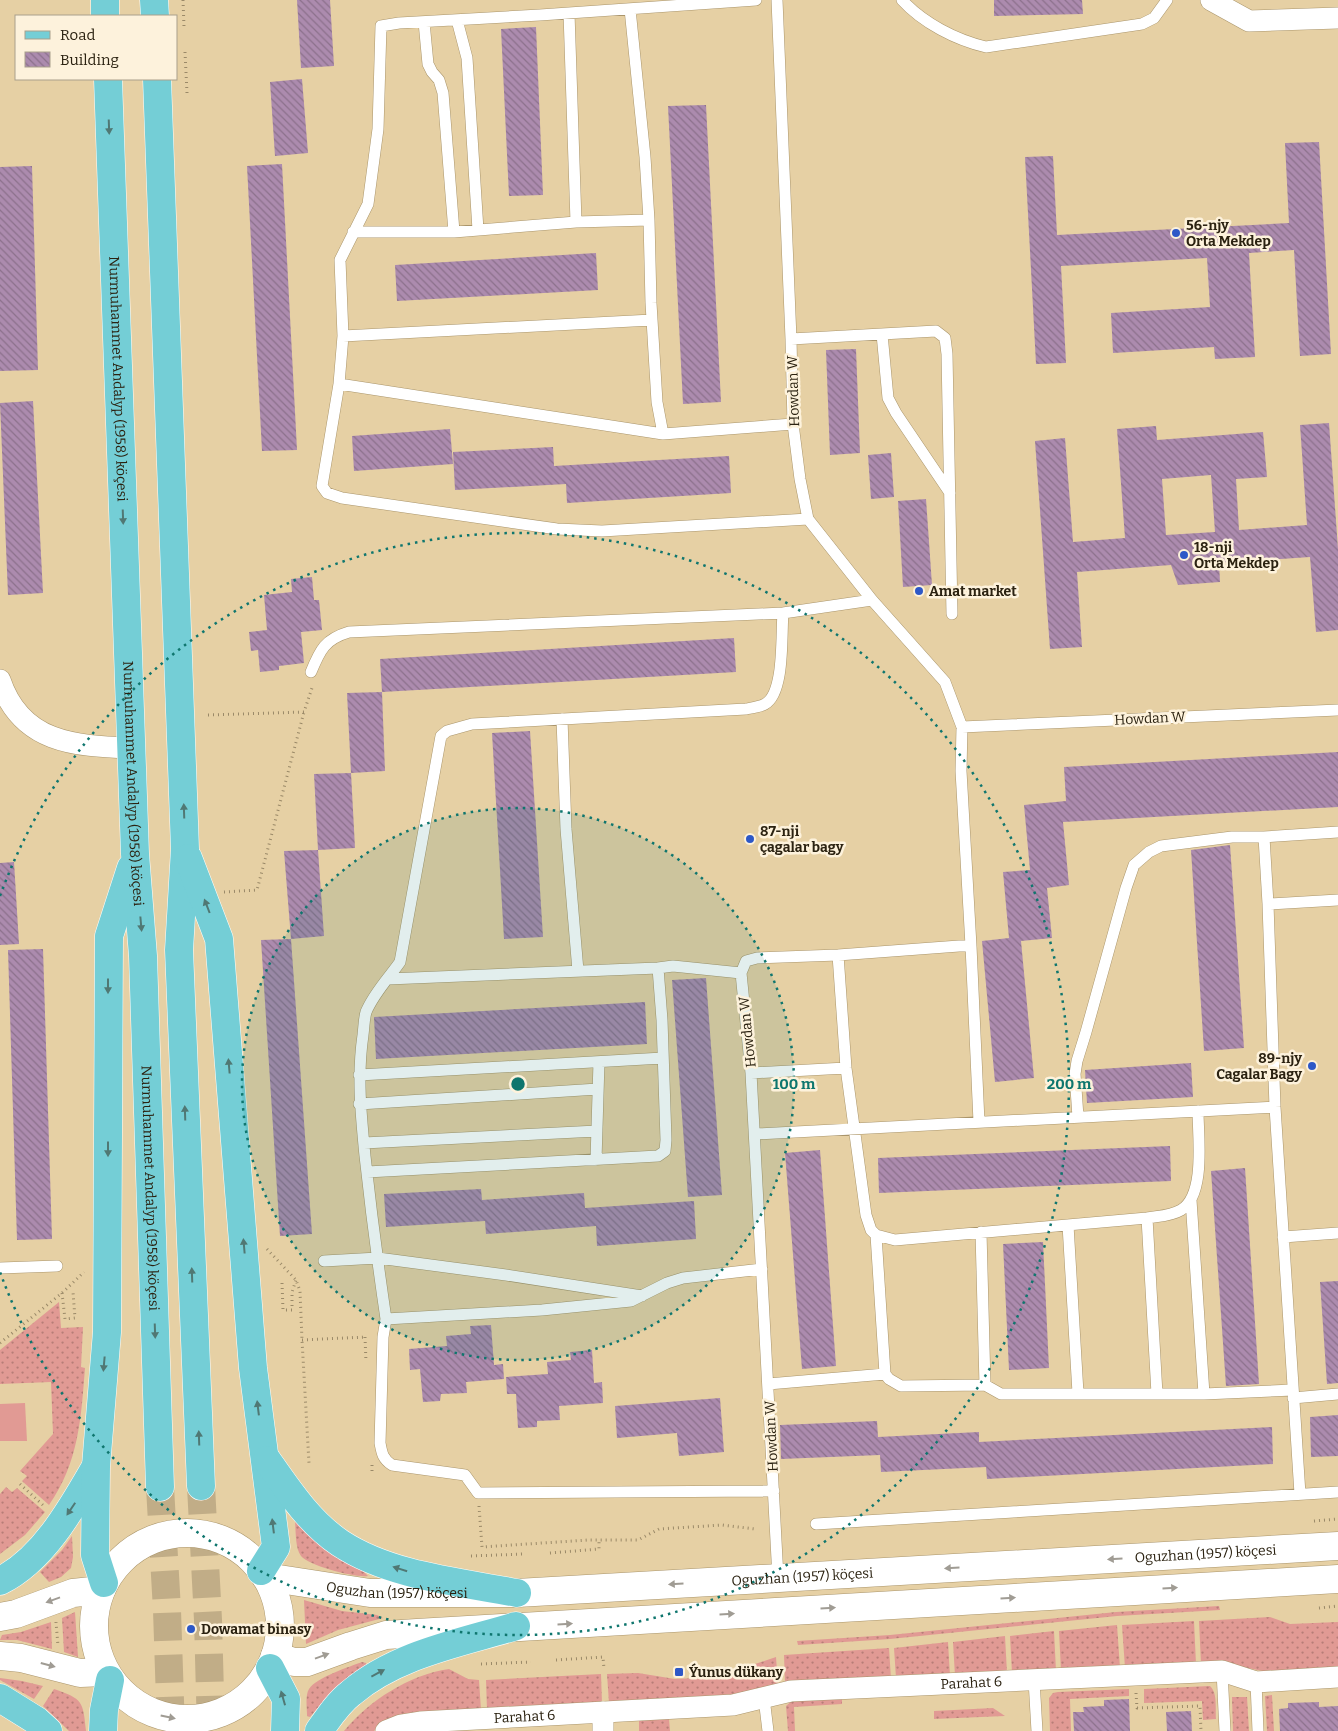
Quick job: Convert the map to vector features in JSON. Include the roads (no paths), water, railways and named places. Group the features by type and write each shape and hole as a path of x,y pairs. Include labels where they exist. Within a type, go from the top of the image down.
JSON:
{"main road":[{"path":"104,0 105,15"},
{"path":"154,0 155,15"},
{"name":"Nurmuhammet Andalyp (1958) köçesi","path":"108,80 135,854 144,956 160,1487"},
{"path":"157,80 185,850 179,950 201,1486"},
{"path":"185,850 219,938 253,1368 276,1547 263,1574"},
{"path":"102,1587 95,1554 96,1466 107,1332 109,936 135,854"},
{"path":"264,1456 299,1504 317,1524 340,1543 369,1558 406,1572 517,1593"},
{"path":"0,1581 20,1568 51,1536 73,1506 96,1466"},
{"path":"179,1534 210,1536 225,1542 251,1559 263,1574 277,1602 279,1616 278,1643 272,1662 251,1694 238,1703 217,1714 194,1719 162,1716 133,1702 121,1692 108,1676 95,1645 94,1618 102,1587 112,1570 135,1549 163,1536 179,1534"},
{"name":"Oguzhan (1957) köçesi","path":"263,1574 370,1593 517,1593 1338,1546"},
{"path":"272,1662 307,1662 386,1635 1338,1579"},
{"path":"0,1617 16,1614 73,1593 102,1587"},
{"path":"319,1731 334,1710 349,1694 370,1677 411,1657 516,1626"},
{"path":"0,1656 21,1658 80,1673 108,1676"},
{"path":"272,1662 286,1699 285,1731"},
{"path":"103,1731 108,1676"},
{"path":"0,1698 37,1721 48,1731"}],"street":[{"path":"1211,0 1249,21 1338,18"},
{"path":"0,680 5,695 20,718 50,737 93,747 131,748"},
{"name":"Parahat 6","path":"386,1731 401,1725 420,1722 603,1721 733,1705 792,1691 1222,1671 1256,1682 1338,1677"}],"lane":[{"path":"756,0 399,23 380,26 378,129 368,204 340,260 343,336 339,384 322,486 327,493 342,498 566,529 602,531 808,519"},
{"name":"Howdan W","path":"777,0 793,424 800,479 808,519 872,600 945,682 962,727 961,771 979,1122"},
{"path":"902,0 914,13 932,24 969,43 986,47 1142,24 1154,18 1167,0"},
{"path":"630,9 645,157 657,402 664,434"},
{"path":"569,13 576,222"},
{"path":"457,20 467,58 478,230"},
{"path":"424,22 428,64 439,80 443,93 454,232"},
{"path":"353,232 454,232 576,222 649,220"},
{"path":"343,336 652,320"},
{"path":"791,339 936,331 945,338 947,354 952,614"},
{"path":"882,334 888,398 950,493"},
{"path":"339,384 664,434 793,424"},
{"path":"312,668 324,645 336,636 349,632 783,613 872,600"},
{"path":"774,1492 478,1493 465,1475 392,1465 386,1460 382,1454 380,1443 386,1319 359,1104 359,1075 366,1014 374,994 388,980 400,962 441,736 447,730 472,724 746,709 765,704 774,695 779,674 783,613"},
{"name":"Howdan W","path":"962,727 1338,710"},
{"path":"562,719 566,829 578,971"},
{"path":"1078,1117 1076,1061 1134,865 1149,852 1161,846 1232,837 1264,837 1338,832"},
{"path":"1264,837 1275,1107 1300,1494"},
{"path":"1268,904 1338,900"},
{"path":"388,980 673,966 742,972 746,961 757,958 838,955 970,946"},
{"path":"838,955 846,1068 854,1129 866,1215 871,1230 876,1235 895,1240 1147,1218 1172,1214 1183,1209 1192,1200"},
{"path":"367,1172 658,1156 664,1151 666,1140 658,968"},
{"name":"Howdan W","path":"742,972 755,1134 778,1578"},
{"path":"359,1075 663,1058"},
{"path":"596,1160 599,1062"},
{"path":"751,1073 846,1068"},
{"path":"359,1104 598,1089"},
{"path":"755,1134 1275,1107"},
{"path":"1198,1111 1199,1160 1197,1183 1192,1200 1204,1394"},
{"path":"364,1142 597,1131"},
{"path":"1147,1218 1157,1394"},
{"path":"1068,1225 1078,1394"},
{"path":"981,1232 985,1385"},
{"path":"1283,1237 1338,1233"},
{"path":"876,1235 886,1374 889,1379 901,1386 985,1385 1001,1394 1338,1394"},
{"path":"324,1261 378,1258 642,1296"},
{"path":"0,1268 57,1266"},
{"path":"386,1319 542,1310 631,1301 683,1278 762,1269"},
{"path":"768,1384 886,1374"},
{"path":"816,1524 1338,1492"},
{"path":"1222,1671 1225,1731"},
{"path":"1034,1680 1037,1731"},
{"path":"1256,1682 1258,1731"},
{"path":"764,1698 768,1731"}],"tunnel":[{"path":"201,1486 208,1620 211,1731"},
{"path":"160,1487 171,1731"}],"place":[{"name":"56-njy Orta Mekdep","path":"1176,233"},
{"name":"18-nji Orta Mekdep","path":"1184,555"},
{"name":"Amat market","path":"919,591"},
{"name":"87-nji çagalar bagy","path":"750,839"},
{"name":"89-njy Cagalar Bagy","path":"1312,1066"},
{"name":"Dowamat binasy","path":"191,1629"},
{"name":"Ýunus dükany","path":"679,1672"}]}
